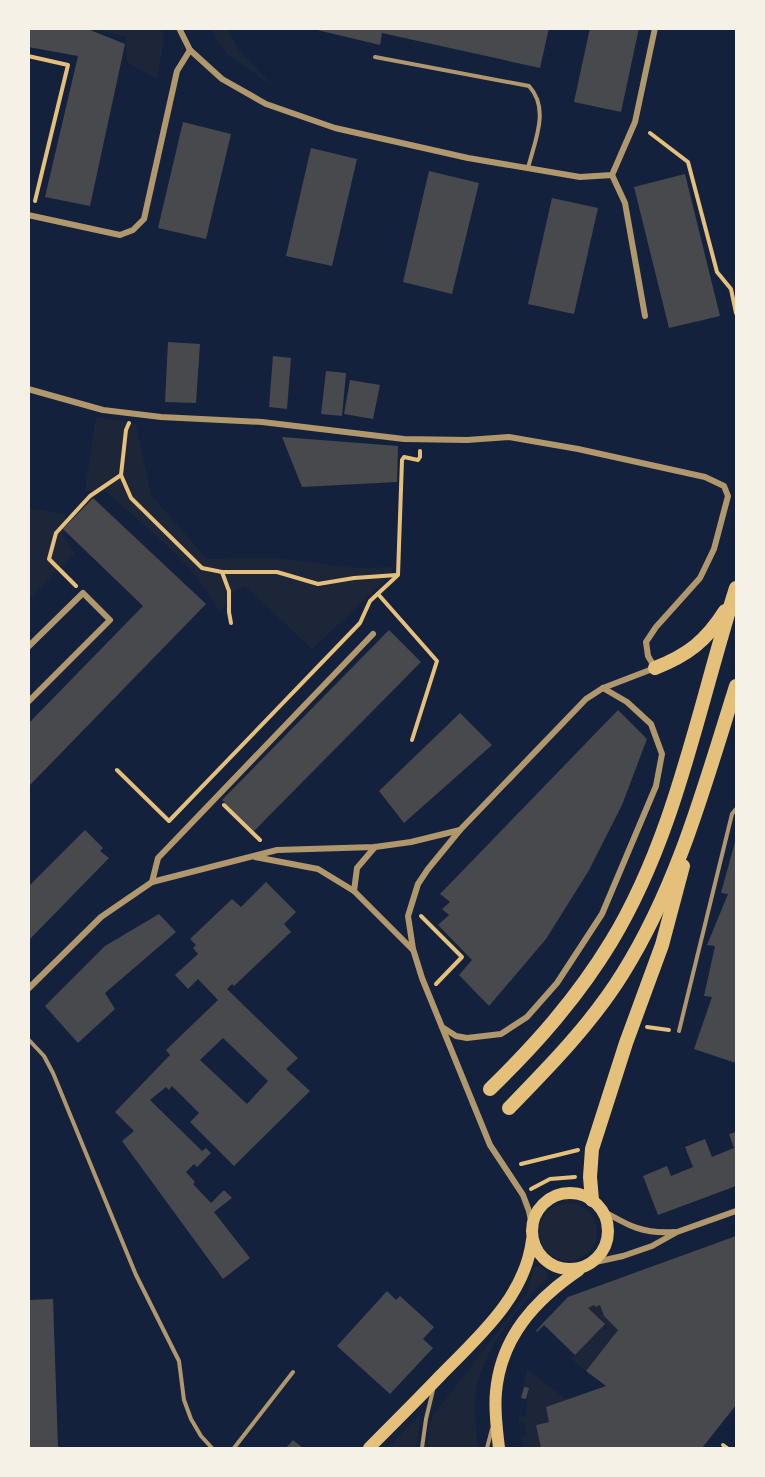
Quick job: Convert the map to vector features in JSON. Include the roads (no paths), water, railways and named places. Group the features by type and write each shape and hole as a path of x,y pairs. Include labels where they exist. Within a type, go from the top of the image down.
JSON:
{"highway":[{"path":"655,668 682,657 704,640 716,626 735,594"},
{"path":"490,1089 565,1009 601,958 632,904 664,826 701,713 735,594"},
{"path":"592,1200 590,1177 592,1149 626,1043 662,945 676,898 691,829 736,686"},
{"path":"509,1108 564,1051 623,973 654,917 691,829"}],"main road":[{"path":"369,1449 488,1328 502,1309 526,1268 532,1240 532,1226 537,1211 548,1199 562,1193 578,1193 592,1200 603,1211 607,1222 606,1245 600,1255 558,1284 536,1304 507,1345 495,1393 499,1449"},
{"path":"532,1240 537,1252 546,1261 564,1268 587,1265"}],"street":[{"path":"179,28 190,50 222,79 276,108 335,128 468,158 580,177 612,175"},
{"path":"645,315 625,203 612,175 635,122 655,28"},
{"path":"28,215 120,235 133,230 144,219 177,71 190,50"},
{"path":"28,389 102,410 161,417 262,422 404,439 467,440 509,437 578,449 705,477 723,486 728,496 714,549 700,578 656,627 646,642 648,656 655,668 603,688 586,699 460,830 428,869 418,884 408,916 413,949 442,1027 490,1145 523,1195 532,1226"},
{"path":"28,647 83,593 110,620 28,702"},
{"path":"152,882 158,858 373,634"},
{"path":"442,1027 456,1036 467,1038 501,1034 526,1017 557,983 602,914 656,786 662,754 651,724 627,702 603,688"},
{"path":"28,989 101,917 152,882 277,850 375,847 411,842 460,830"},
{"path":"354,891 357,868 375,847"},
{"path":"251,856 318,869 354,891 413,949"},
{"path":"603,1211 637,1229 654,1233 677,1232"},
{"path":"587,1265 633,1253 652,1246 677,1232 736,1211"}],"lane":[{"path":"375,57 529,86 537,95 541,113 528,168"},
{"path":"679,1031 732,813 736,809"},
{"path":"28,1039 44,1056 53,1073 136,1275 179,1361 184,1400 190,1419 212,1449"},
{"path":"234,1449 293,1372"},
{"path":"422,1449 426,1419 436,1381"},
{"path":"486,1449 495,1414"}]}
